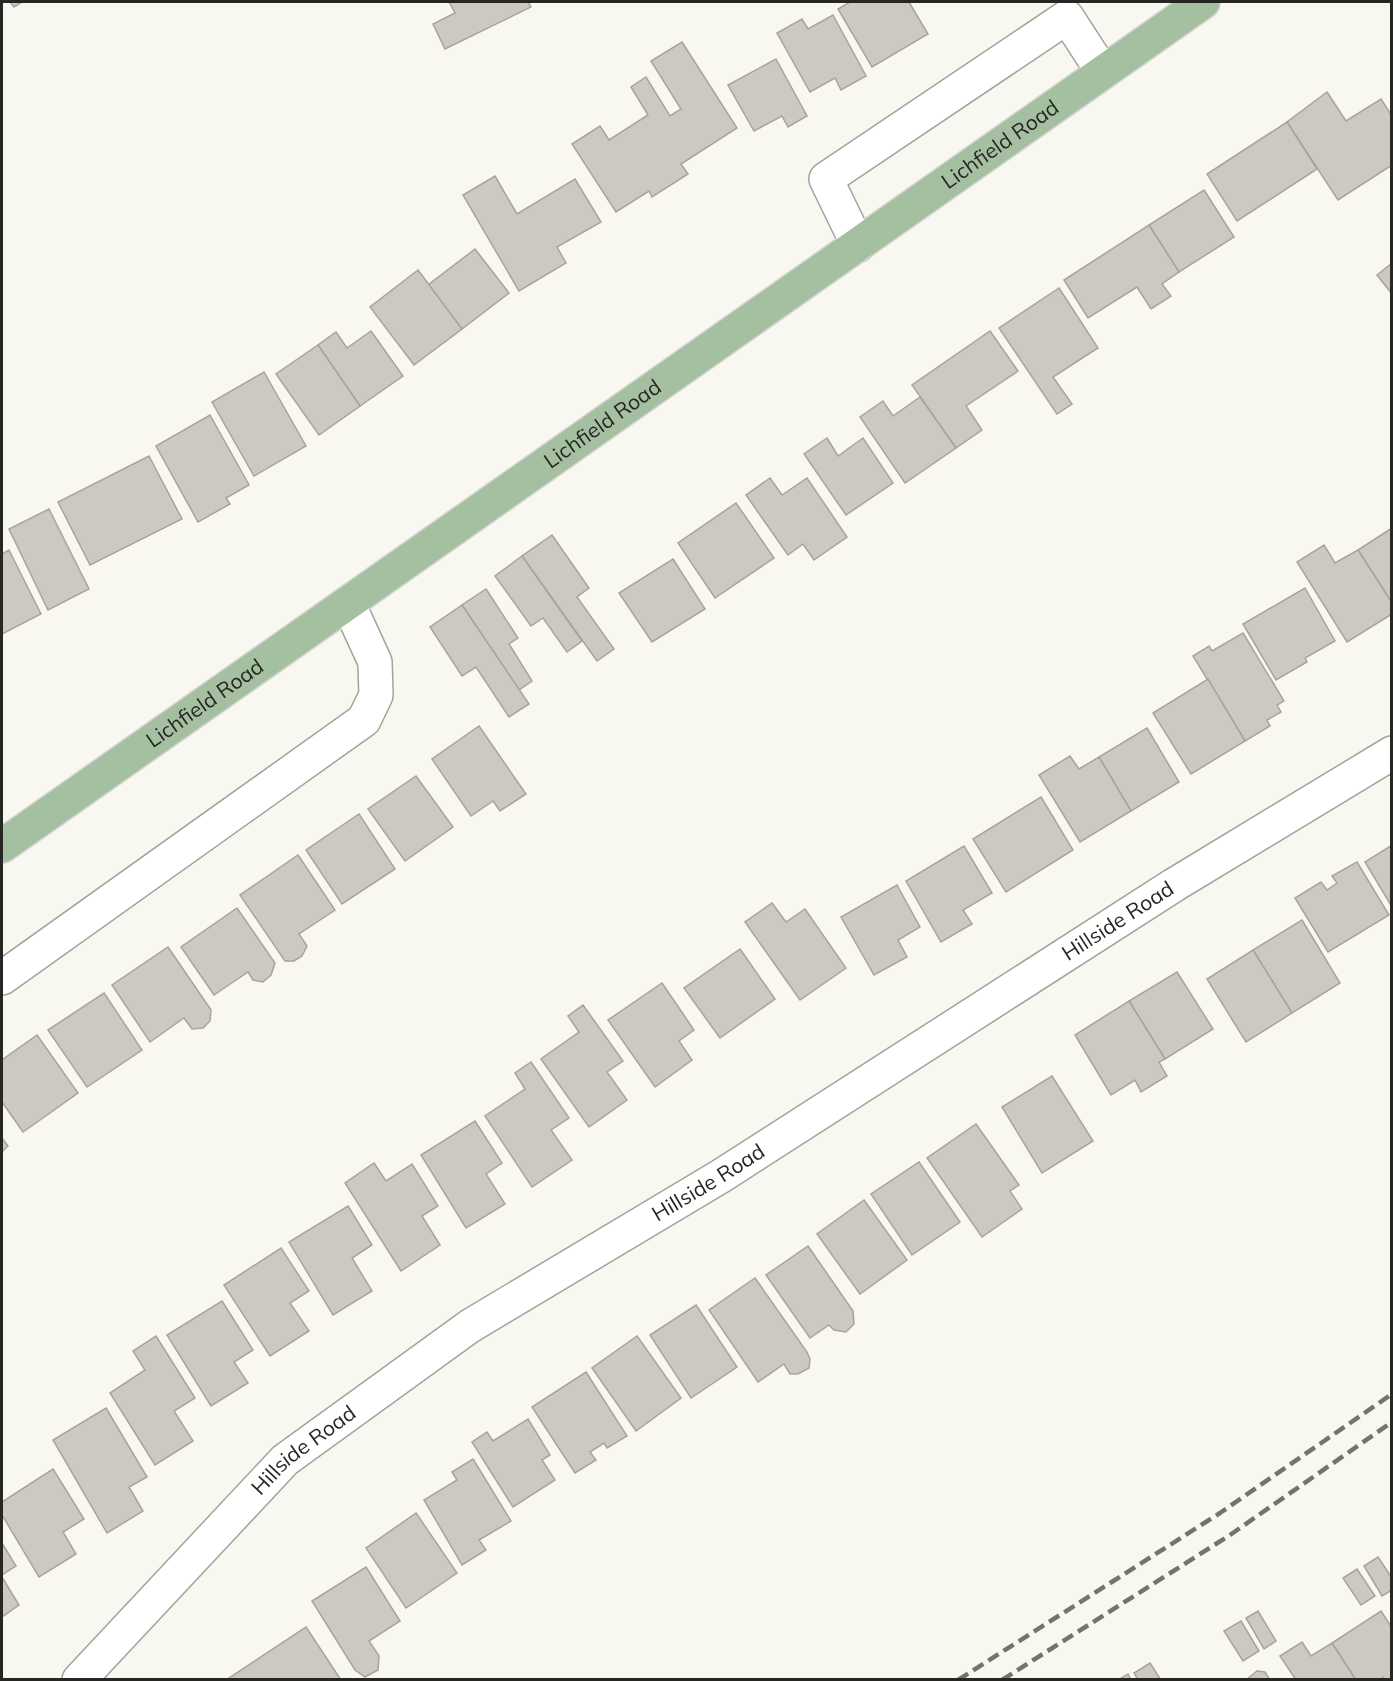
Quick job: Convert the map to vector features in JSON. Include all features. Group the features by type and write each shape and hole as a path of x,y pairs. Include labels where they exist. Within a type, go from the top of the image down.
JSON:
{"main road":[{"name":"Lichfield Road","path":"2,846 1203,2"}],"street":[{"path":"858,245 825,179 1079,9 1102,71"},
{"path":"2,978 364,720 376,695 375,662 348,603"},
{"name":"Hillside Road","path":"79,1680 285,1460 470,1326 721,1176 1174,885 1392,753"}],"building":[{"path":"10,2 22,2 14,7"},
{"path":"449,2 528,2 531,7 445,49 433,24 455,13"},
{"path":"850,2 909,2 928,34 872,67 838,9"},
{"path":"833,15 866,76 841,90 835,78 810,92 777,33 802,19 808,29"},
{"path":"682,42 737,128 681,164 688,174 652,197 649,191 616,212 572,144 600,126 609,140 648,115 631,87 646,77 670,116 681,109 651,61"},
{"path":"776,59 807,116 788,127 782,116 754,131 728,85"},
{"path":"1327,92 1346,121 1381,99 1392,116 1392,165 1338,200 1287,122"},
{"path":"1287,122 1317,169 1237,221 1207,174"},
{"path":"495,176 517,214 575,179 601,222 557,247 566,263 519,291 463,195"},
{"path":"1204,190 1234,237 1179,272 1149,225"},
{"path":"1149,225 1179,272 1162,284 1171,296 1151,309 1137,287 1088,318 1064,280"},
{"path":"475,249 509,293 462,329 428,285"},
{"path":"1392,263 1392,294 1377,275"},
{"path":"418,270 462,329 414,365 370,307"},
{"path":"1059,288 1098,348 1053,377 1072,404 1057,414 999,328"},
{"path":"371,331 403,376 360,406 318,345 336,332 347,348"},
{"path":"990,331 1018,371 966,406 982,430 956,448 912,385"},
{"path":"318,345 360,406 319,435 276,374"},
{"path":"264,372 306,446 254,476 212,402"},
{"path":"920,397 956,448 905,483 860,417 883,401 893,416"},
{"path":"210,415 249,485 226,498 230,504 198,522 156,446"},
{"path":"827,438 838,456 863,438 893,483 846,515 804,454"},
{"path":"149,456 182,519 90,565 58,502"},
{"path":"770,478 782,495 807,478 847,537 814,560 803,544 788,555 746,495"},
{"path":"736,503 774,558 715,598 678,543"},
{"path":"49,509 89,589 48,610 9,529"},
{"path":"1392,528 1392,603 1358,550"},
{"path":"552,535 589,588 577,597 614,649 597,661 522,556"},
{"path":"1324,545 1335,563 1358,550 1392,603 1392,614 1347,642 1297,562"},
{"path":"9,550 41,614 2,634 2,554"},
{"path":"522,556 582,641 567,652 543,618 531,626 495,576"},
{"path":"673,559 705,609 652,642 619,593"},
{"path":"1305,588 1335,641 1305,658 1307,662 1276,680 1243,624"},
{"path":"486,589 518,638 509,644 532,681 519,690 462,605"},
{"path":"462,605 529,704 509,717 476,667 462,676 430,627"},
{"path":"1243,633 1284,701 1277,705 1281,712 1267,720 1270,726 1245,741 1193,656 1209,646 1212,651"},
{"path":"1208,679 1245,741 1191,774 1153,713"},
{"path":"479,726 526,794 500,811 493,801 471,816 432,759"},
{"path":"1147,728 1179,782 1131,811 1099,757"},
{"path":"1070,756 1079,769 1099,757 1131,811 1080,842 1039,775"},
{"path":"416,776 453,827 405,861 368,809"},
{"path":"1041,797 1073,850 1006,892 973,839"},
{"path":"359,814 395,869 342,904 306,850"},
{"path":"1392,845 1392,907 1365,862"},
{"path":"964,846 992,893 963,910 972,924 941,942 906,881"},
{"path":"298,855 335,910 299,934 307,946 302,956 294,961 285,961 240,895"},
{"path":"1357,862 1389,915 1328,952 1295,898 1321,882 1327,890 1337,883 1332,876"},
{"path":"897,885 920,927 898,940 907,957 874,975 841,917"},
{"path":"772,903 786,922 805,909 846,968 800,1000 745,922"},
{"path":"237,908 275,963 271,975 263,982 253,980 248,972 214,995 181,947"},
{"path":"1302,920 1340,983 1292,1013 1253,950"},
{"path":"168,947 211,1010 210,1021 203,1028 192,1029 184,1018 150,1042 112,985"},
{"path":"740,949 775,999 720,1038 684,988"},
{"path":"1253,950 1292,1013 1246,1042 1207,979"},
{"path":"1177,972 1213,1029 1165,1059 1129,1001"},
{"path":"662,983 694,1030 679,1041 692,1060 655,1087 608,1020"},
{"path":"104,993 142,1050 87,1087 48,1030"},
{"path":"1129,1001 1165,1059 1159,1062 1167,1076 1141,1092 1135,1080 1111,1095 1075,1035"},
{"path":"583,1005 623,1061 607,1072 627,1100 589,1127 541,1059 579,1032 568,1016"},
{"path":"37,1035 78,1093 23,1132 2,1102 2,1060"},
{"path":"531,1062 569,1118 551,1130 572,1160 532,1187 485,1116 525,1089 515,1073"},
{"path":"1052,1076 1093,1141 1042,1173 1002,1107"},
{"path":"475,1121 502,1163 486,1174 505,1204 466,1228 421,1155"},
{"path":"976,1124 1019,1185 1010,1191 1022,1209 982,1237 927,1158"},
{"path":"2,1138 8,1146 2,1152"},
{"path":"919,1162 960,1222 912,1255 871,1194"},
{"path":"374,1163 386,1181 412,1164 438,1206 422,1216 440,1245 401,1271 345,1183"},
{"path":"864,1200 907,1260 860,1294 817,1234"},
{"path":"348,1206 372,1245 352,1258 372,1291 333,1315 289,1242"},
{"path":"808,1246 853,1311 854,1324 846,1332 834,1330 829,1325 810,1338 766,1275"},
{"path":"281,1248 309,1291 290,1303 309,1331 270,1356 224,1285"},
{"path":"755,1278 807,1352 810,1359 809,1368 798,1374 790,1374 784,1364 758,1382 709,1310"},
{"path":"222,1301 253,1350 234,1362 248,1383 211,1406 167,1335"},
{"path":"696,1305 737,1367 691,1398 650,1335"},
{"path":"156,1336 195,1398 174,1411 193,1441 155,1465 110,1393 145,1370 133,1351"},
{"path":"637,1336 681,1398 636,1431 592,1368"},
{"path":"586,1372 627,1436 607,1448 604,1443 590,1452 596,1460 575,1473 532,1407"},
{"path":"106,1408 147,1477 129,1487 143,1511 107,1533 53,1440"},
{"path":"528,1419 550,1455 542,1460 555,1480 513,1507 472,1442 487,1432 493,1441"},
{"path":"473,1459 511,1521 479,1540 486,1550 462,1565 424,1500 457,1480 452,1472"},
{"path":"53,1469 84,1519 63,1532 76,1554 39,1577 2,1515 2,1502"},
{"path":"416,1513 457,1573 406,1608 366,1548"},
{"path":"2,1543 16,1566 2,1575"},
{"path":"1378,1557 1392,1578 1392,1590 1382,1596 1364,1566"},
{"path":"366,1567 400,1621 369,1641 379,1656 378,1670 365,1677 355,1670 312,1601"},
{"path":"1357,1569 1375,1596 1361,1605 1343,1578"},
{"path":"2,1577 19,1605 2,1617"},
{"path":"1258,1611 1276,1641 1264,1649 1246,1618"},
{"path":"1381,1611 1392,1628 1392,1680 1385,1680 1383,1677 1379,1680 1356,1680 1332,1643"},
{"path":"1241,1621 1259,1651 1243,1661 1224,1631"},
{"path":"306,1627 341,1680 226,1680"},
{"path":"1302,1642 1311,1656 1332,1643 1356,1680 1296,1680 1280,1656"},
{"path":"1150,1663 1161,1680 1138,1680 1134,1673"},
{"path":"1257,1671 1265,1672 1270,1680 1246,1680"},
{"path":"1128,1674 1131,1680 1118,1680"}],"railway":[{"path":"958,1680 1220,1513 1392,1394"},
{"path":"1002,1680 1230,1535 1392,1422"}]}
